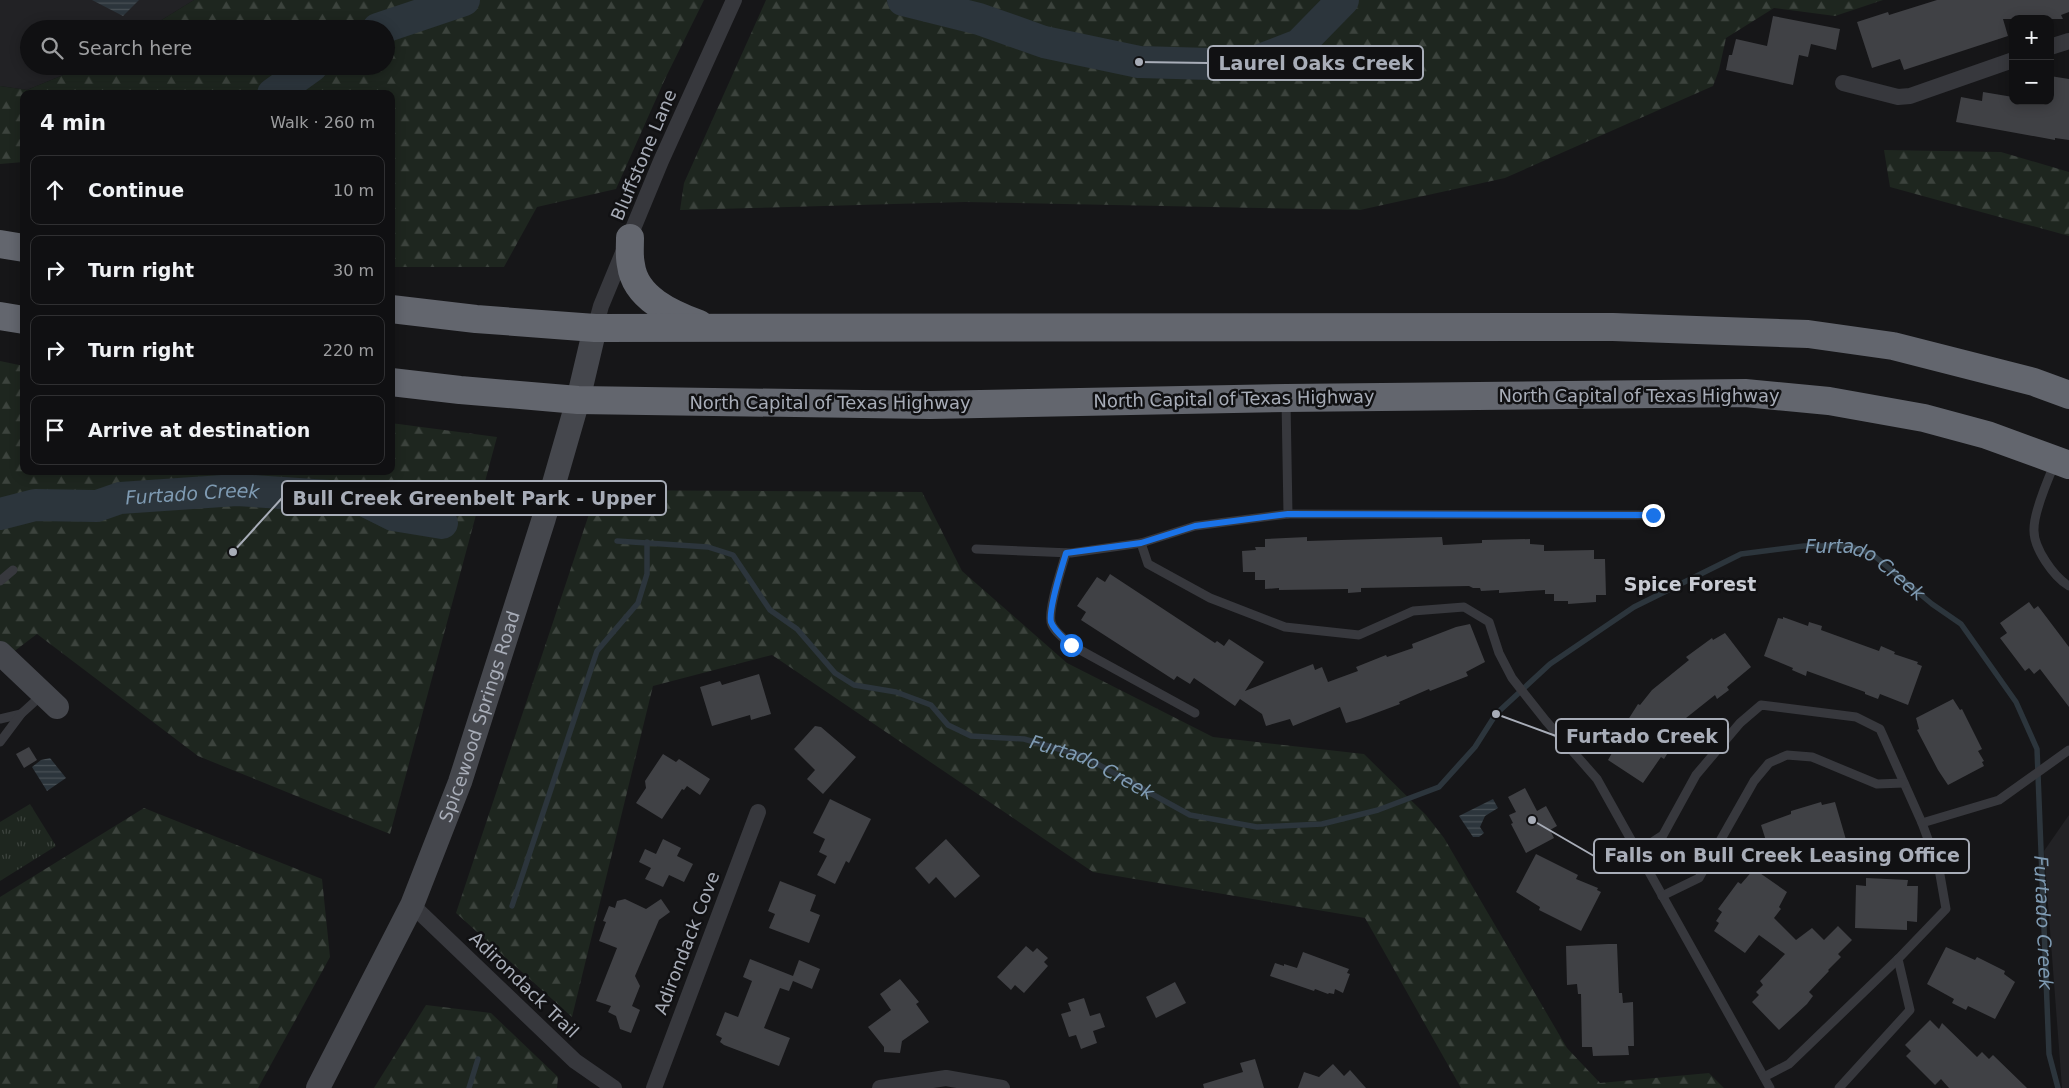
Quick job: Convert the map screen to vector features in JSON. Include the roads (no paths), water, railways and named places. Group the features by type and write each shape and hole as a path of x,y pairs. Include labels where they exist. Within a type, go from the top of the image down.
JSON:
{"highway":[{"path":"630,238 631,267 638,284 651,299 677,316 707,328"},
{"path":"0,244 20,247"},
{"path":"395,309 476,319 595,328 1613,327 1808,334 1893,346 2034,382 2069,396"},
{"path":"0,316 20,319"},
{"name":"North Capital of Texas Highway","path":"395,382 578,400 930,405 1286,398 1745,393 1829,401 1924,418 1987,435 2062,464"}],"main road":[{"name":"Spicewood Springs Road","path":"318,1088 412,906 460,782 544,518 578,400 595,328"},
{"path":"0,653 50,700"}],"street":[{"name":"Bluffstone Lane","path":"595,328 601,306 662,162 734,0"},
{"path":"2054,46 2069,41"},
{"path":"1843,83 1898,97 1910,96 2009,61"},
{"name":"Adirondack Cove","path":"654,1088 758,812"},
{"name":"Adirondack Trail","path":"412,906 575,1061 614,1088"},
{"path":"880,1088 946,1078 1002,1088"}],"lane":[{"path":"1286,398 1288,514"},
{"path":"2062,464 2045,484 2034,530 2041,555 2058,580 2069,586"},
{"path":"976,549 1066,553 1141,543 1195,526 1288,514 1653,515"},
{"path":"1141,543 1148,564 1210,598 1285,627 1358,634 1414,611 1464,606 1489,622 1500,654 1512,678 1546,721 1597,779 1770,1088"},
{"path":"1066,553 1051,608 1051,622 1058,632 1071,645 1195,713"},
{"path":"0,581 13,570"},
{"path":"0,719 21,714 50,700"},
{"path":"1637,852 1663,835 1696,775 1740,722 1761,705 1856,717 1880,730 1922,822 1939,869 1946,909 1898,959 1789,1064 1764,1077"},
{"path":"0,742 21,714"},
{"path":"1922,822 1999,800 2069,750"},
{"path":"1662,896 1699,878 1754,781 1769,762 1787,754 1812,757 1877,784 1904,783"},
{"path":"1839,1088 1910,1010 1898,959"}],"waterway":[{"path":"395,23 464,0"},
{"path":"903,0 979,19 1044,42 1139,62 1247,65 1299,45 1343,0"},
{"path":"279,90 299,75"},
{"name":"Furtado Creek","path":"0,514 35,505 97,506 120,498 237,490 359,498 393,515 442,523"},
{"name":"Furtado Creek","path":"617,541 708,547 733,555 770,610 797,629 835,673 854,685 896,692 931,705 948,725 971,736 1024,739 1083,756 1190,815 1257,827 1322,824 1378,810 1439,787 1475,747 1496,714 1550,664 1634,607 1741,554 1804,546 1850,546 1872,554 1932,604 1961,624 2016,702 2037,749 2049,1054 2058,1088"},
{"path":"512,906 597,651 638,603 647,574 647,542"},
{"path":"469,1088 478,1059"}],"place":[{"name":"Laurel Oaks Creek","path":"1139,62"},
{"name":"Bull Creek Greenbelt Park - Upper","path":"233,552"},
{"name":"Furtado Creek","path":"1496,714"},
{"name":"Falls on Bull Creek Leasing Office","path":"1532,820"}],"district":[{"name":"Spice Forest","path":"1690,584"}]}
